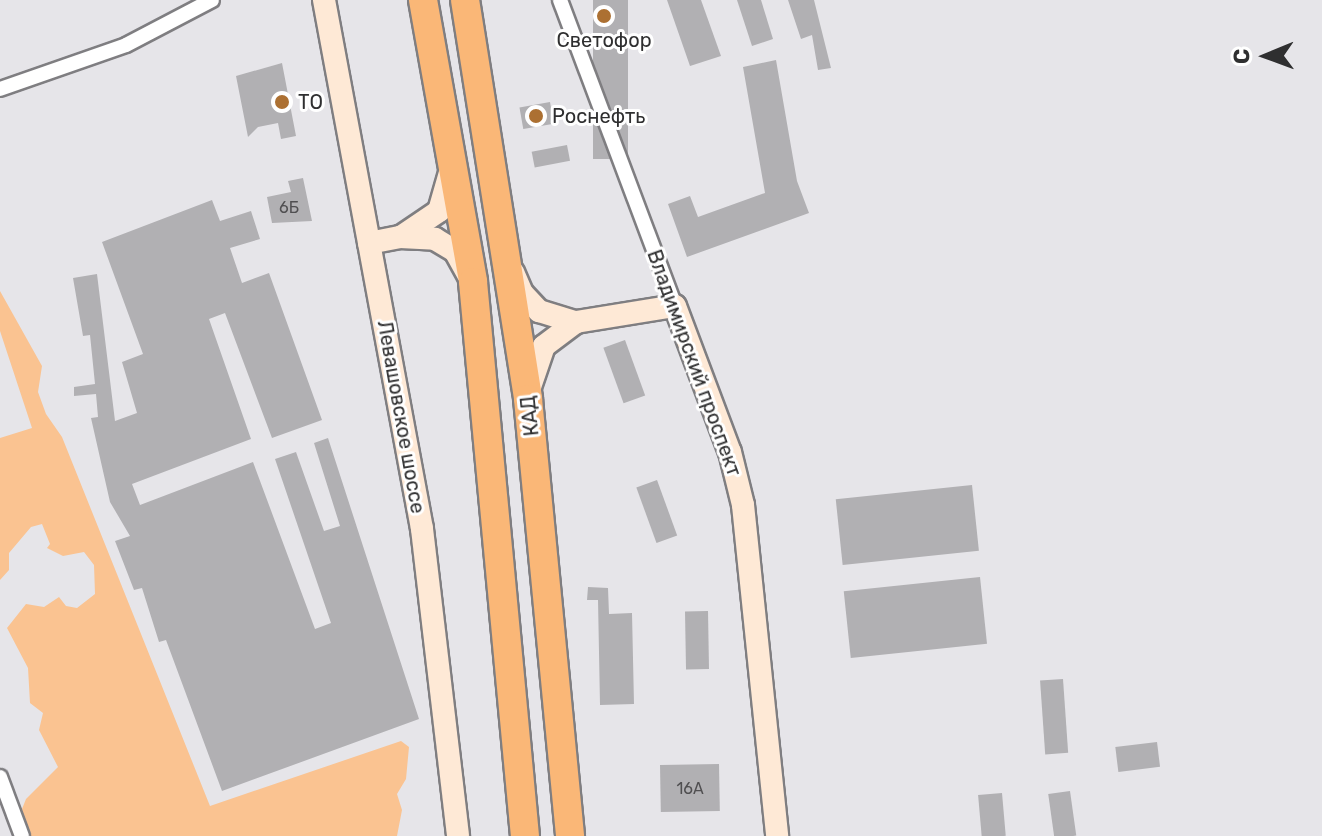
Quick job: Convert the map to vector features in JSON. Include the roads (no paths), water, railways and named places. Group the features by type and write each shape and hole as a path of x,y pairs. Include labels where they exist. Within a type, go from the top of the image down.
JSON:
{"highway":[{"path":"423,0 473,282 525,836"},
{"name":"КАД","path":"465,0 510,265 528,399 570,836"}],"main road":[{"name":"Левашовское шоссе","path":"324,0 428,572 458,836"},
{"path":"400,237 439,211 450,186 452,152"},
{"path":"369,243 400,237 446,243 473,282"},
{"path":"510,265 530,303 576,322"},
{"path":"528,399 544,346 576,322 675,306"},
{"name":"Владимирский проспект","path":"675,306 730,452 743,505 777,836"}],"street":[{"path":"0,89 126,45 212,0"},
{"name":"Владимирский проспект","path":"560,0 675,306"},
{"path":"0,777 22,836"}],"place":[{"name":"Светофор","path":"604,16"},
{"name":"ТО","path":"282,102"},
{"name":"Роснефть","path":"536,116"}]}
